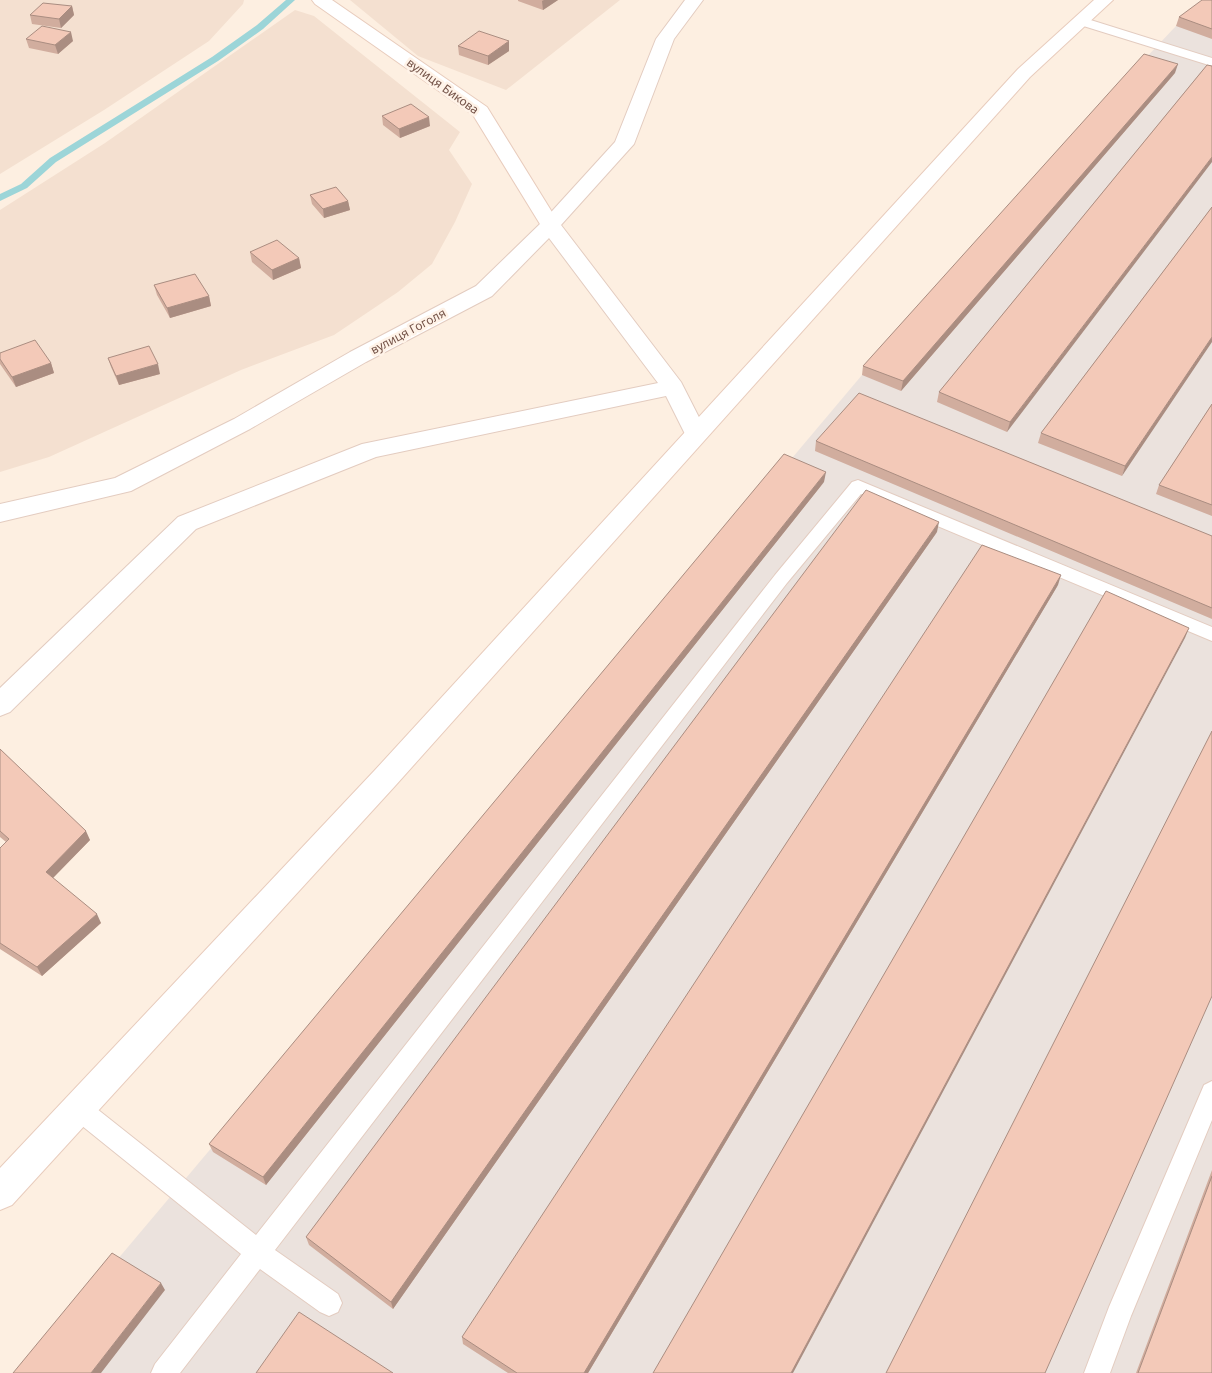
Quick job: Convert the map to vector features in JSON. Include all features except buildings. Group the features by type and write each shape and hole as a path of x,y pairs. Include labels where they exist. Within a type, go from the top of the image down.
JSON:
{"street":[{"name":"вулиця Бикова","path":"321,0 480,111 550,225 673,387 696,435"},
{"name":"вулиця Гоголя","path":"0,513 122,485 242,424 358,357 484,290 550,225 624,144 665,39 694,0"},
{"path":"3,1182 80,1109 1024,73 1104,0"},
{"path":"0,705 187,523 370,450 673,387"}],"lane":[{"path":"1081,21 1212,62"},
{"path":"164,1373 781,579 858,486 1212,634"},
{"path":"1097,1373 1118,1316 1212,1092"},
{"path":"80,1109 259,1253 329,1303"}],"shaded area":[{"path":"0,0 244,0 243,4 209,41 104,110 0,174"},
{"path":"350,0 620,0 506,90 418,56"},
{"path":"1212,0 1212,1373 26,1373 117,1260 862,375 1141,63 1176,26"},
{"path":"295,10 314,16 460,132 449,150 472,184 455,222 432,264 398,292 334,335 241,370 49,457 0,472 0,210 105,143"}],"waterway":[{"path":"0,198 24,186 53,160 215,59 260,27 291,0"}]}
